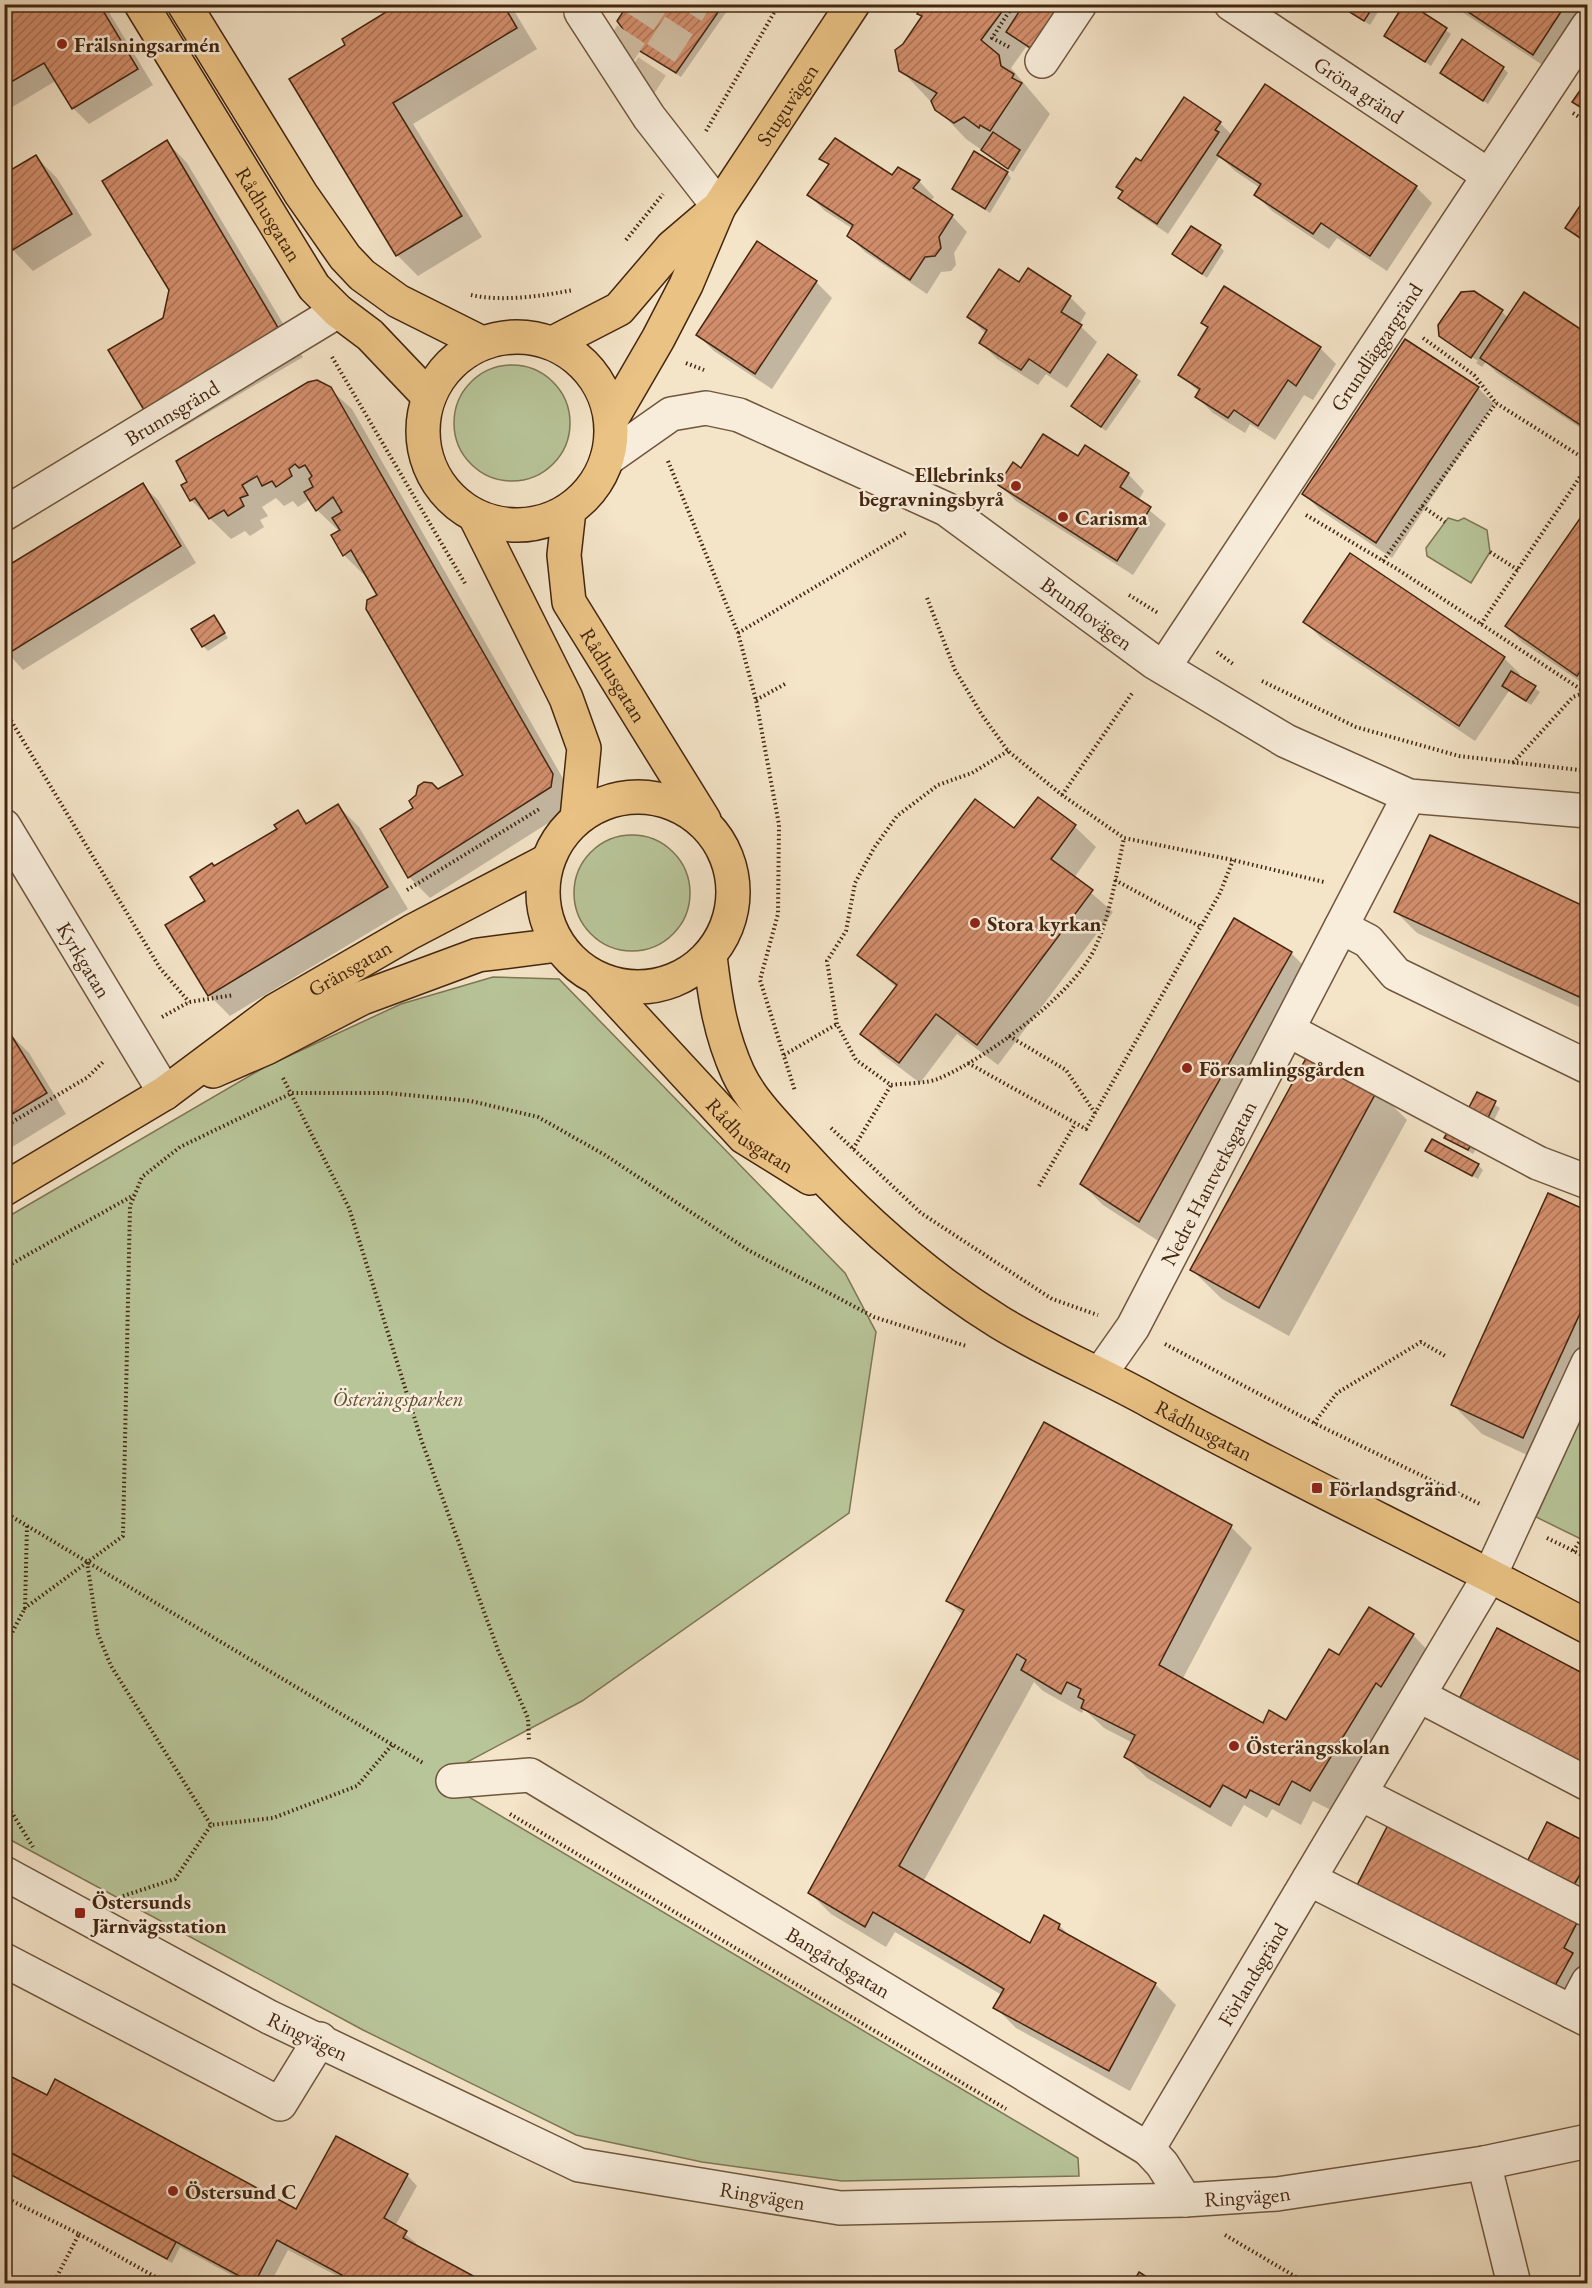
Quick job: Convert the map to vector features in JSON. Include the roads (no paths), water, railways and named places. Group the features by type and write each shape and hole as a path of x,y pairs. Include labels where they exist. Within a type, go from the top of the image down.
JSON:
{"main road":[{"name":"Rådhusgatan","path":"141,4 314,287 338,311 370,335 429,397"},
{"name":"Rådhusgatan","path":"184,4 301,194 345,257 362,275 398,301 482,343"},
{"name":"Stuguvägen","path":"611,420 686,285 719,207 854,4"},
{"name":"Stuguvägen","path":"553,343 619,309 672,247 719,207"},
{"path":"506,337 529,337 553,343 575,356 592,374 605,396 611,420 611,440 607,459 592,488 568,510 538,523 506,525 475,516 452,500 435,478 424,442 422,423 429,397 441,374 459,355 482,343 506,337"},
{"name":"Rådhusgatan","path":"568,510 564,555 569,602 708,827"},
{"path":"475,516 566,698 584,748 578,818"},
{"path":"630,797 658,799 676,806 708,827 724,850 733,886 733,905 725,932 710,956 686,975 658,986 627,987 598,980 576,965 558,945 546,919 542,890 547,861 560,838 578,818 602,803 630,797"},
{"name":"Gränsgatan","path":"4,1189 165,1093 276,1010 411,932 547,861"},
{"name":"Gränsgatan","path":"165,1093 266,1048 362,998 478,955 558,945"},
{"name":"Rådhusgatan","path":"710,956 717,1017 739,1075 764,1111 843,1198 923,1269 998,1321 1237,1448 1490,1575 1587,1627"},
{"name":"Rådhusgatan","path":"598,980 744,1137 843,1198"}],"street":[{"path":"586,4 581,12 639,102 719,207"},
{"path":"1042,62 1080,4"},
{"name":"Gröna gränd","path":"1231,4 1488,175"},
{"name":"Grundläggargränd","path":"1164,667 1587,26"},
{"name":"Brunnsgränd","path":"4,514 338,311"},
{"name":"Brunflovägen","path":"607,459 671,414 706,408 739,415 946,509 1011,559 1164,667 1286,741 1409,796 1587,811"},
{"name":"Nedre Hantverksgatan","path":"1100,1374 1133,1327 1409,796"},
{"name":"Kyrkgatan","path":"4,826 165,1093"},
{"path":"1341,927 1368,941 1396,974 1587,1067"},
{"path":"1288,1030 1538,1163 1587,1182"},
{"name":"Förlandsgränd","path":"1148,2149 1490,1575 1587,1363"},
{"path":"1420,1696 1587,1784"},
{"name":"Bangårdsgatan","path":"453,1781 530,1775 1148,2149"},
{"path":"1361,1794 1587,1910"},
{"name":"Ringvägen","path":"4,1873 111,1929 269,2017 320,2039 449,2105 579,2165 840,2208 1185,2200 1277,2194 1484,2163 1587,2141"},
{"path":"1309,1879 1580,2016 1587,1982"},
{"path":"4,1960 280,2104 320,2039"},
{"path":"1148,2149 1162,2164 1185,2200"},
{"path":"1484,2163 1514,2283"}],"tunnel":[{"path":"613,62 651,4"},
{"path":"634,94 693,4"}],"place":[{"name":"Frälsningsarmén","path":"62,44"},
{"name":"Ellebrinks begravningsbyrå","path":"1016,486"},
{"name":"Carisma","path":"1063,517"},
{"name":"Stora kyrkan","path":"975,923"},
{"name":"Församlingsgården","path":"1187,1068"},
{"name":"Förlandsgränd","path":"1317,1488"},
{"name":"Österängsskolan","path":"1234,1746"},
{"name":"Östersunds Järnvägsstation","path":"80,1913"},
{"name":"Östersund C","path":"173,2191"}],"park label":[{"name":"Österängsparken","path":"398,1398"}]}
